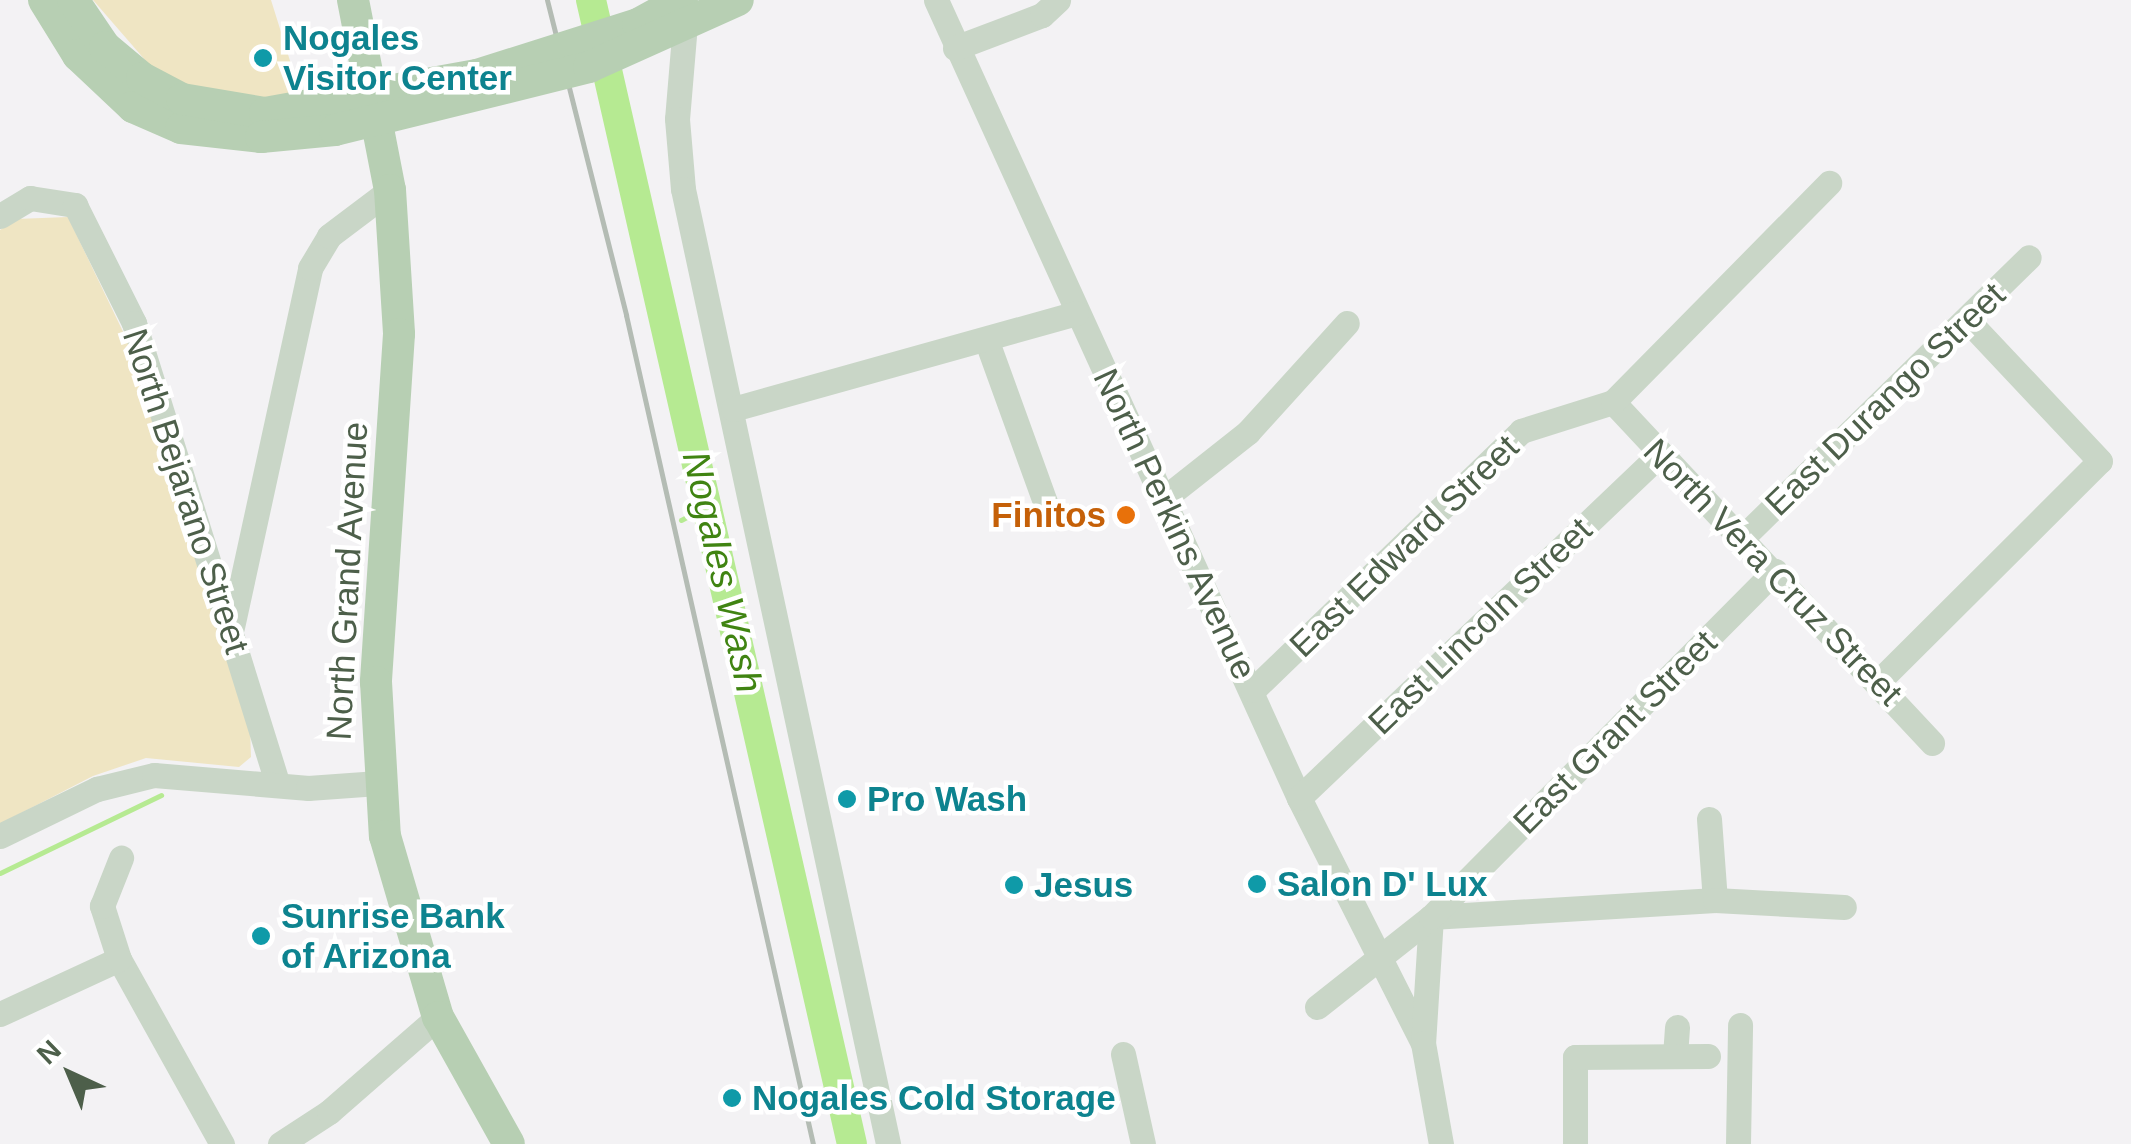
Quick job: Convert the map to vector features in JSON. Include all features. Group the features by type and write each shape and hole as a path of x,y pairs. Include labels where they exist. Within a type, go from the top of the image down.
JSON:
{"main road":[{"path":"44,0 78,55 133,107 181,128 263,125 336,130 589,67 738,0"},
{"path":"73,0 105,47 142,78 182,99 263,125 477,75 622,29 684,0"},
{"name":"North Grand Avenue","path":"354,0 390,190 398,411 376,682 378,784 400,904 438,1017 509,1144"}],"street":[{"path":"684,0 676,119 682,189 733,409 833,910 888,1144"},
{"name":"North Perkins Avenue","path":"936,0 954,48 1254,690 1300,798 1423,1043"},
{"path":"954,48 1042,15 1058,0"},
{"name":"East Edward Street","path":"1254,690 1521,432 1613,402 1829,183"},
{"path":"230,632 310,268 329,236 390,190"},
{"name":"North Bejarano Street","path":"0,216 30,198 75,205 152,365 278,784"},
{"name":"East Durango Street","path":"1740,540 2029,257"},
{"path":"733,409 1076,313"},
{"path":"1880,680 2100,461 1968,320"},
{"path":"1162,500 1248,432 1346,322"},
{"path":"986,339 1049,514"},
{"name":"North Vera Cruz Street","path":"1613,402 1740,540 1776,571 1880,680 1932,742"},
{"name":"East Lincoln Street","path":"1300,798 1660,454"},
{"name":"East Grant Street","path":"1317,1007 1431,917 1776,571"},
{"path":"0,836 129,780 182,775 278,784 378,784"},
{"path":"1709,819 1715,900"},
{"path":"121,858 102,906 120,959 222,1144"},
{"path":"1441,1144 1423,1043 1431,917 1715,900 1844,907"},
{"path":"0,1014 120,959"},
{"path":"280,1144 330,1112 438,1017"},
{"path":"1738,1144 1740,1025"},
{"path":"1676,1056 1677,1026"},
{"path":"1123,1054 1142,1144"},
{"path":"1575,1144 1576,1057 1708,1056"}],"shaded area":[{"path":"93,0 271,0 301,96 266,101 197,89 152,68"},
{"path":"68,217 139,365 250,728 251,757 239,767 146,758 93,776 0,824 0,230 16,219"}],"waterway":[{"name":"Nogales Wash","path":"591,0 852,1144"},
{"path":"681,520 709,505"},
{"path":"0,873 161,795"}],"railway":[{"path":"547,0 626,315 813,1144"}],"place":[{"name":"Nogales Visitor Center","path":"263,58"},
{"name":"Finitos","path":"1126,515"},
{"name":"Pro Wash","path":"847,799"},
{"name":"Salon D' Lux","path":"1257,884"},
{"name":"Jesus","path":"1014,885"},
{"name":"Sunrise Bank of Arizona","path":"261,936"},
{"name":"Nogales Cold Storage","path":"732,1098"}]}
